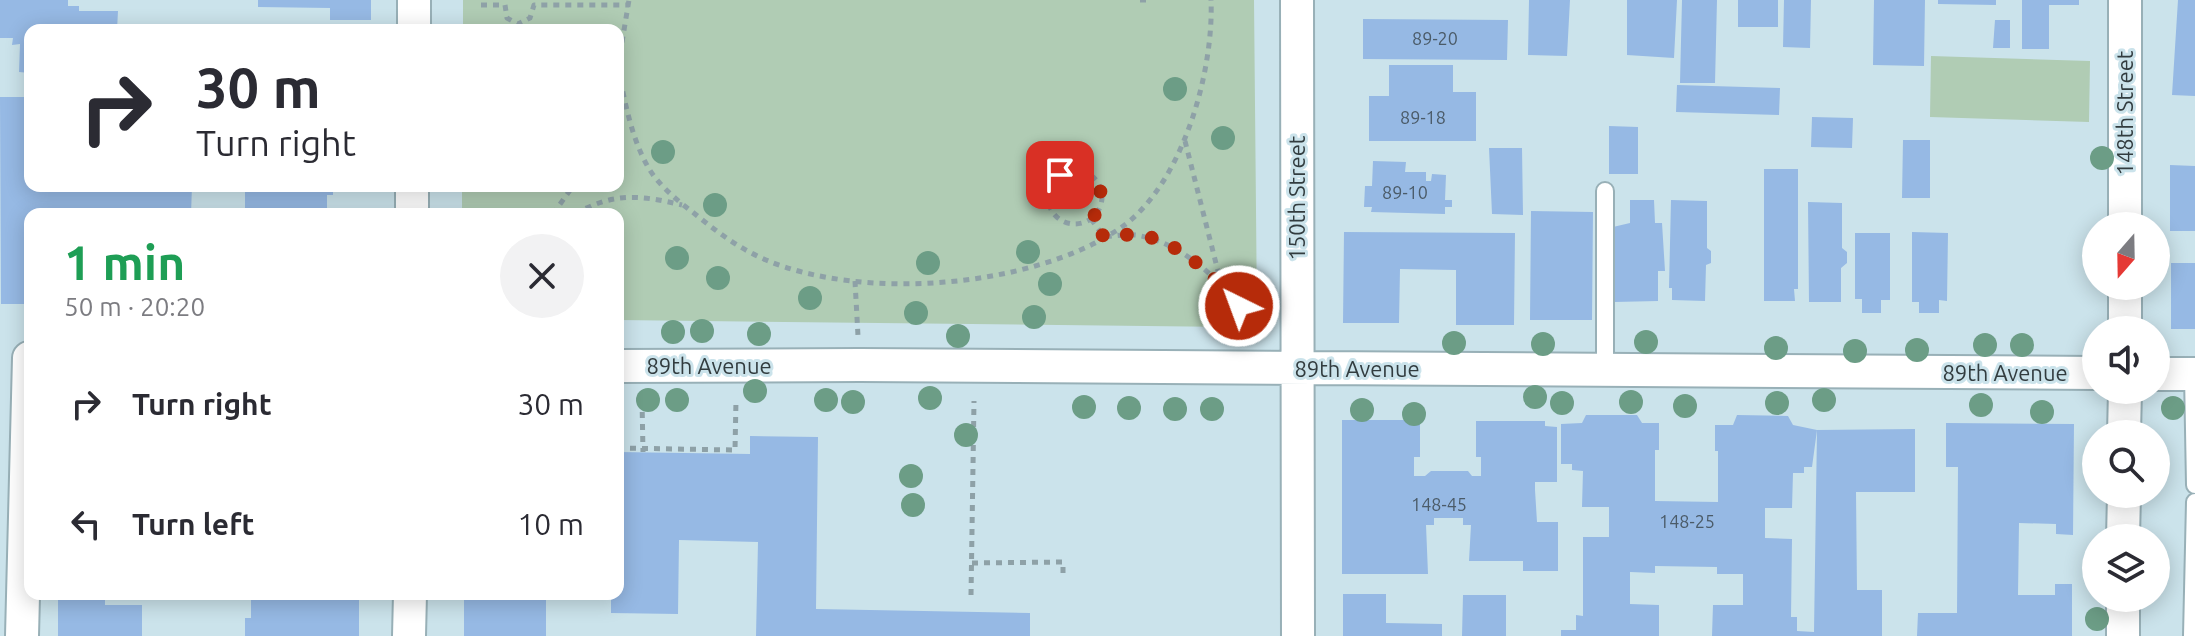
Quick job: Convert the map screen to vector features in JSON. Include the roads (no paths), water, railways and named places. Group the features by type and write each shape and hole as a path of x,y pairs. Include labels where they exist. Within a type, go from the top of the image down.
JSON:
{"street":[{"path":"414,0 414,24"},
{"name":"150th Street","path":"1297,0 1298,636"},
{"name":"148th Street","path":"2125,0 2125,212"},
{"path":"0,358 24,358"},
{"name":"89th Avenue","path":"624,366 2082,373"},
{"path":"2170,374 2194,374"},
{"path":"22,636 24,566"},
{"path":"409,636 410,600"},
{"path":"2123,612 2123,636"}],"lane":[{"path":"1605,191 1605,370"},
{"path":"2194,374 2195,485"},
{"path":"2192,636 2195,502"}]}
